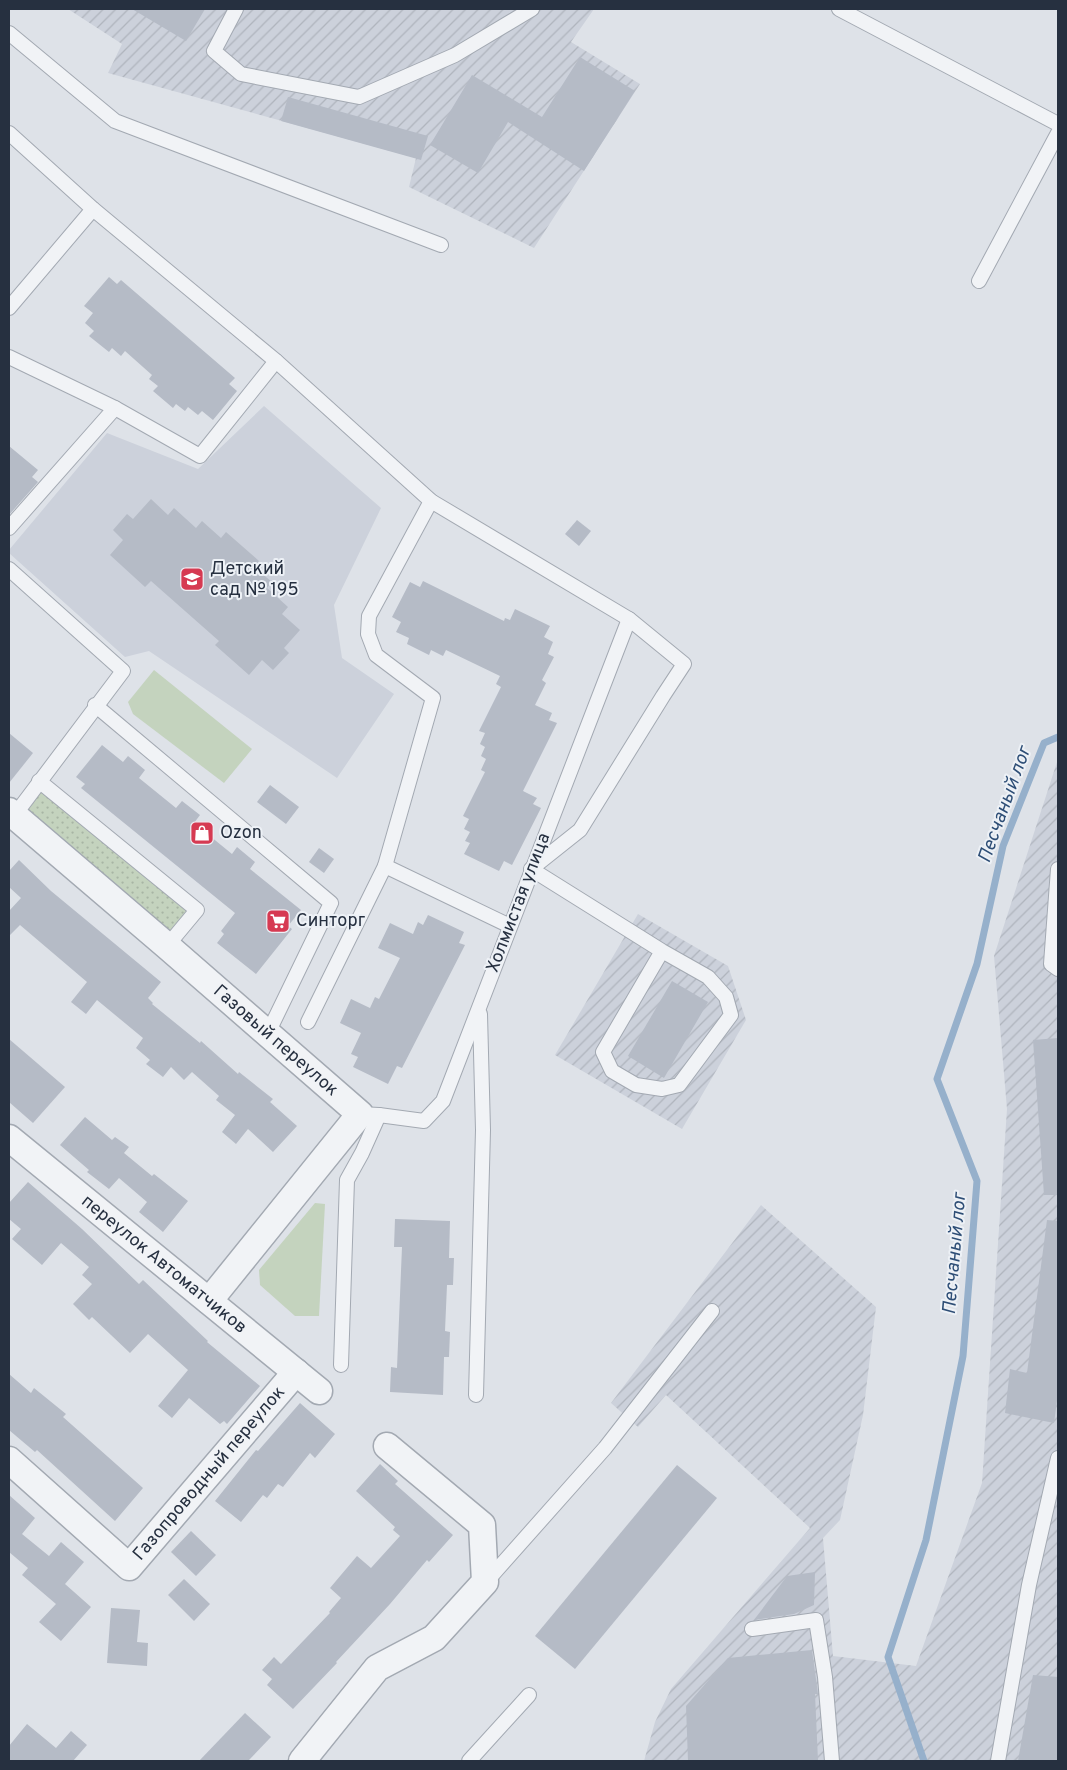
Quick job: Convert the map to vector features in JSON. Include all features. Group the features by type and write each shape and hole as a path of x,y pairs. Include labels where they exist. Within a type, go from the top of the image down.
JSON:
{"street":[{"name":"Газовый переулок","path":"11,814 268,1033 369,1114"},
{"path":"209,1301 369,1114"},
{"name":"переулок Автоматчиков","path":"9,1138 319,1391"},
{"name":"Газопроводный переулок","path":"9,1460 129,1567 296,1372"},
{"path":"302,1761 377,1668 434,1638 485,1582 482,1525 387,1446"}],"lane":[{"path":"236,9 214,51 241,74 359,97 455,55 532,9"},
{"path":"839,9 1058,124"},
{"path":"9,33 115,121 441,245"},
{"path":"9,133 93,209 276,362 430,501 629,619 684,664 580,830 532,869 662,952 708,977 726,997 731,1014 679,1085 662,1089 636,1085 612,1072 603,1052 662,952"},
{"path":"979,281 1058,133"},
{"path":"9,308 93,209"},
{"path":"9,357 115,408 200,456 276,362"},
{"path":"9,528 115,408"},
{"path":"308,1022 385,866 433,698 376,655 368,634 369,616 430,501"},
{"path":"9,569 123,671 39,781 11,814"},
{"name":"Холмистая улица","path":"369,1114 424,1121 443,1101 629,619"},
{"path":"95,706 332,903 268,1033"},
{"path":"39,781 197,910 167,946"},
{"path":"385,866 510,926"},
{"path":"1058,869 1051,964 1058,969"},
{"path":"476,1395 483,1130 480,1008"},
{"path":"341,1364 347,1180 362,1153 369,1114"},
{"path":"485,1582 605,1448 712,1311"},
{"path":"998,1761 1028,1585 1054,1496 1058,1458"},
{"path":"752,1629 816,1620 825,1677 832,1761"},
{"path":"469,1761 529,1695"}],"shaded area":[{"path":"68,9 594,9 571,42 640,84 534,248 409,187 416,158 108,73 122,44"},
{"name":"Детский сад № 195","path":"264,406 381,508 334,605 342,658 394,694 337,778 149,651 125,657 9,553 9,550 107,433 198,469"},
{"path":"1058,759 1058,1761 644,1761 655,1722 671,1689 810,1528 666,1395 638,1427 611,1403 761,1205 876,1307 863,1415 840,1520 823,1538 833,1656 916,1666 982,1483 1007,1109 994,956"},
{"path":"638,914 728,966 746,1020 682,1129 555,1055"}],"green space":[{"path":"154,670 252,749 224,783 133,714 128,702"},
{"path":"39,781 197,910 167,946 14,816"},
{"path":"315,1203 325,1204 319,1316 295,1316 260,1285 259,1270"}],"building":[{"path":"132,9 205,9 186,41"},
{"path":"580,57 635,91 584,171 508,122 478,173 430,145 472,75 542,117"},
{"path":"288,97 428,136 421,160 281,121"},
{"path":"109,277 117,284 121,280 235,378 229,384 237,391 213,420 202,411 198,415 188,407 185,411 176,404 173,408 153,391 158,386 149,379 152,375 125,351 121,356 112,348 109,352 89,336 94,331 85,323 93,313 84,306"},
{"path":"9,446 38,470 32,477 38,482 9,515"},
{"path":"151,499 168,515 174,508 196,528 202,521 221,538 226,532 259,561 254,567 272,582 267,588 288,607 282,614 300,630 284,648 289,653 273,670 262,660 249,675 215,645 219,641 151,581 145,587 110,555 123,540 113,530 127,514 133,519"},
{"path":"577,520 591,531 579,546 565,534"},
{"path":"423,581 504,621 505,618 510,620 515,609 550,626 544,637 553,642 548,654 554,657 542,680 546,683 535,705 552,713 549,720 557,723 523,791 537,798 533,804 541,808 512,865 504,861 499,871 464,854 470,843 465,841 470,832 464,829 469,819 463,816 485,772 481,770 486,759 481,756 485,747 480,744 485,733 479,731 501,687 496,684 500,676 446,650 443,656 431,650 429,655 407,644 409,638 396,632 401,622 392,617 410,582 420,587"},
{"path":"9,733 33,753 9,783"},
{"path":"102,745 123,762 128,756 145,770 139,778 176,808 182,801 200,815 194,823 232,854 237,847 255,862 250,869 301,910 288,926 292,929 256,974 217,943 224,934 221,931 235,913 81,788 85,784 76,777"},
{"path":"270,785 299,807 286,824 257,802"},
{"path":"319,848 334,859 324,873 309,862"},
{"path":"19,860 51,891 161,982 148,998 152,1004 200,1043 201,1041 238,1074 239,1072 273,1099 270,1102 297,1126 273,1152 248,1129 236,1144 222,1132 235,1115 216,1100 219,1096 192,1072 184,1080 171,1067 163,1077 146,1064 150,1060 136,1048 143,1038 97,1000 86,1014 71,1002 87,982 20,925 9,936 9,911 21,898 9,887 9,871"},
{"path":"428,915 464,932 459,943 465,945 402,1068 397,1066 388,1084 353,1067 358,1057 351,1054 361,1033 340,1023 351,999 370,1008 375,997 379,999 400,958 378,948 390,923 413,934 418,922 423,925"},
{"path":"672,981 708,1002 664,1078 628,1056"},
{"path":"1058,1038 1058,1195 1044,1195 1033,1040"},
{"path":"9,1039 65,1087 33,1123 9,1102"},
{"path":"85,1117 112,1140 115,1137 129,1147 124,1153 152,1176 154,1174 188,1201 163,1232 139,1212 147,1202 119,1178 109,1189 87,1172 89,1170 60,1145"},
{"path":"28,1182 82,1229 139,1284 143,1280 207,1342 260,1386 227,1424 224,1421 220,1424 189,1398 172,1418 158,1406 188,1370 148,1334 130,1353 92,1317 89,1320 73,1304 92,1284 82,1275 89,1267 61,1243 42,1265 12,1239 21,1229 9,1219 9,1203"},
{"path":"395,1219 450,1221 449,1258 454,1258 453,1285 447,1285 445,1331 450,1332 449,1357 444,1357 443,1395 390,1392 391,1367 397,1368 402,1247 394,1247"},
{"path":"1047,1220 1058,1221 1058,1393 1054,1423 1005,1413 1010,1369 1027,1373"},
{"path":"9,1374 31,1393 34,1388 66,1414 63,1417 143,1488 115,1521 37,1450 35,1452 9,1430"},
{"path":"300,1403 335,1434 315,1458 310,1453 283,1487 278,1484 267,1498 263,1495 241,1522 215,1501 256,1450 258,1451"},
{"path":"380,1464 398,1481 395,1484 453,1535 429,1562 427,1560 337,1663 293,1709 267,1685 272,1679 262,1670 274,1657 281,1664 330,1613 341,1598 330,1588 357,1556 371,1568 400,1536 393,1530 395,1527 356,1491"},
{"path":"677,1465 717,1498 575,1669 535,1636"},
{"path":"9,1495 35,1518 22,1534 49,1556 61,1542 84,1562 65,1584 91,1607 61,1641 39,1622 56,1604 22,1575 28,1568 9,1552"},
{"path":"191,1531 216,1555 196,1576 171,1552"},
{"path":"815,1572 814,1605 794,1614 754,1620 787,1576"},
{"path":"184,1579 210,1604 194,1621 168,1595"},
{"path":"111,1608 140,1610 137,1642 148,1643 147,1666 107,1663"},
{"path":"812,1650 818,1694 815,1694 818,1761 688,1761 686,1706 728,1658"},
{"path":"1033,1675 1058,1677 1058,1761 1018,1761"},
{"path":"245,1713 271,1737 248,1761 199,1761"},
{"path":"27,1724 56,1748 71,1731 87,1745 73,1761 9,1761 9,1746"}],"waterway":[{"name":"Песчаный лог","path":"924,1761 888,1657 926,1540 963,1356 977,1181 937,1079 977,964 1003,846 1044,743 1058,737"}],"place":[{"name":"Детский сад № 195","path":"192,579"},
{"name":"Ozon","path":"202,833"},
{"name":"Синторг","path":"278,921"}]}
